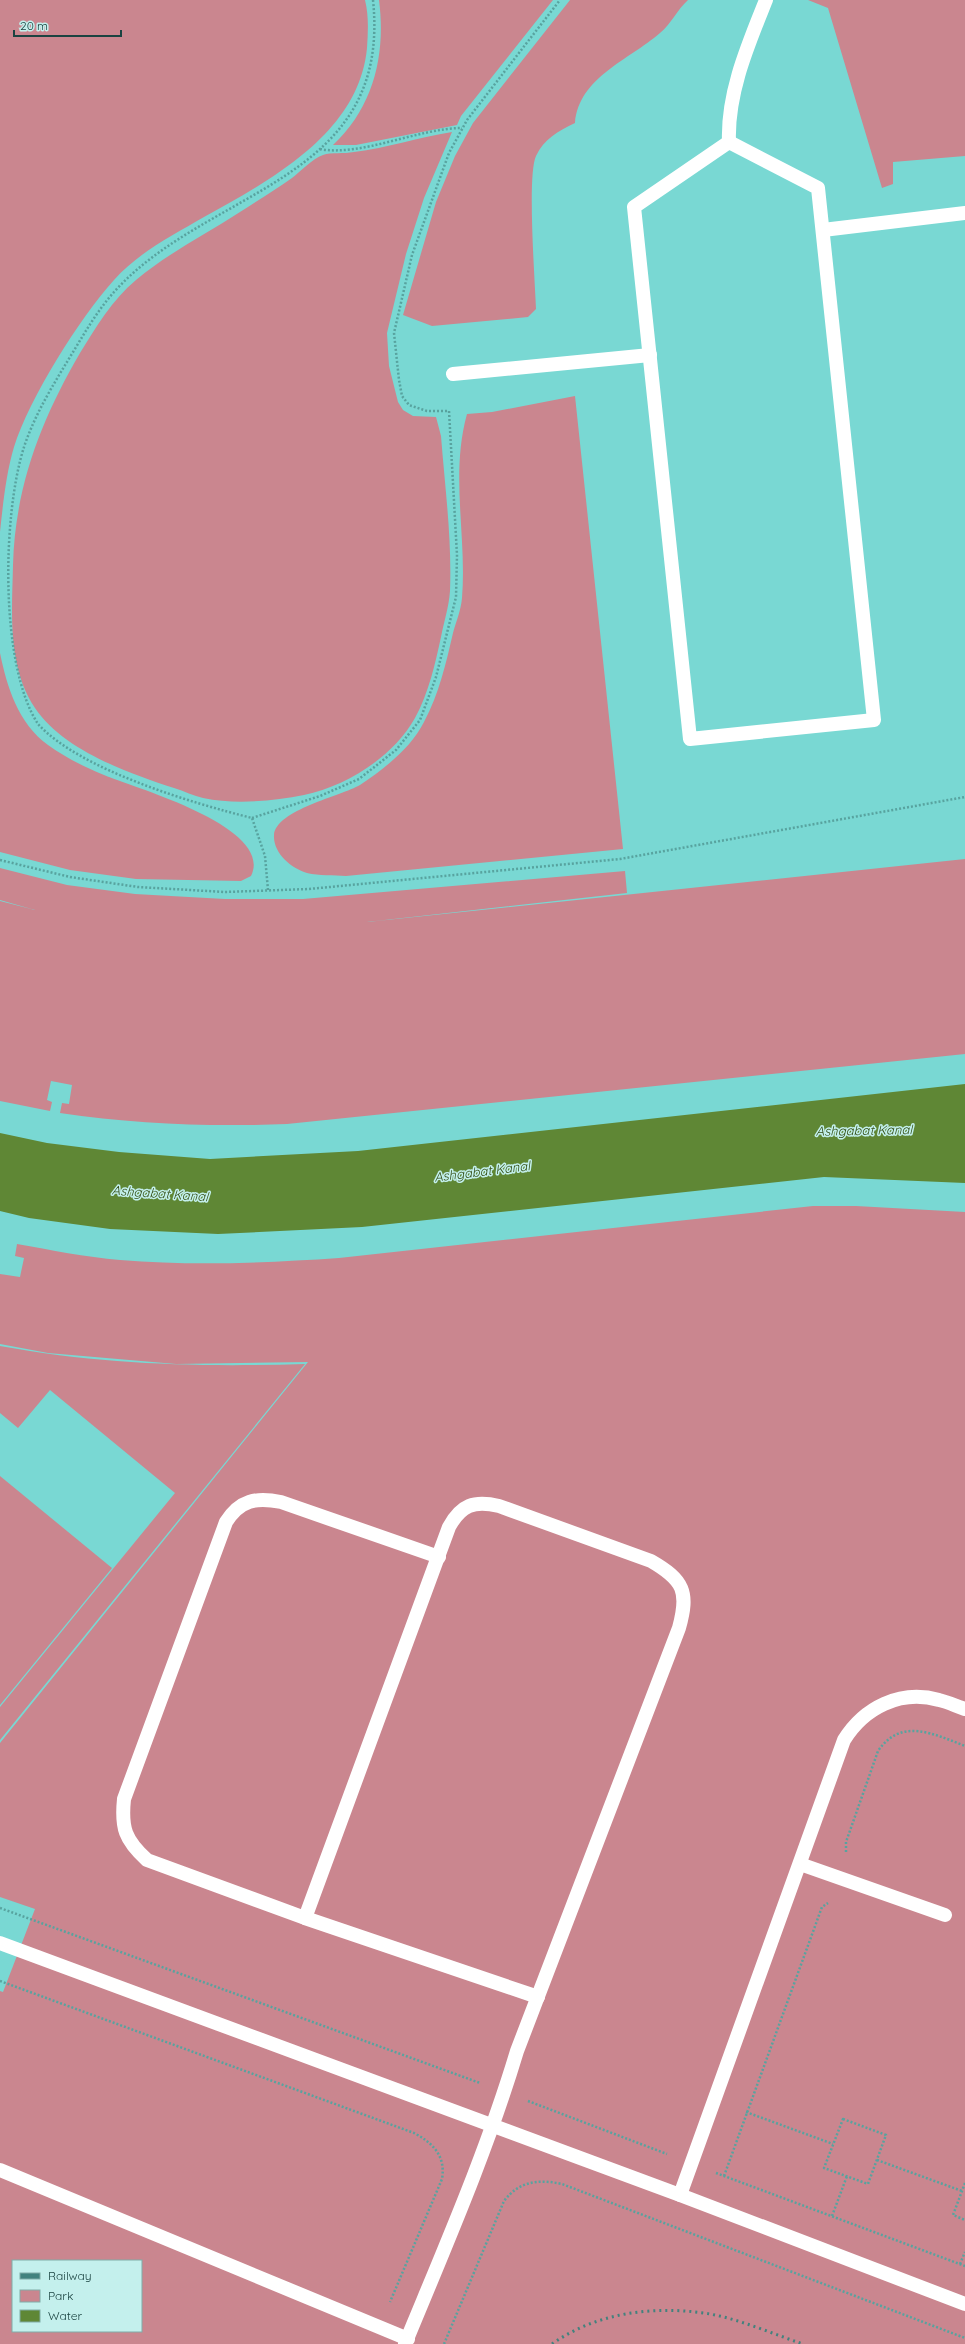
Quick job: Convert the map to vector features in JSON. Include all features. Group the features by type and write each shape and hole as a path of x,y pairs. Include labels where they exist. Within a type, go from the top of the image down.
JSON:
{"lane":[{"path":"729,142 728,128 735,86 748,46 766,0"},
{"path":"729,142 818,188 874,720 690,739 634,207 729,142"},
{"path":"823,230 965,213"},
{"path":"453,374 650,355"},
{"path":"439,1556 281,1502 264,1499 246,1503 234,1510 226,1522 124,1799 124,1831 133,1848 147,1860 305,1918 538,1997"},
{"path":"0,2170 406,2341 492,2124 538,1997 679,1628 684,1610 685,1596 678,1582 666,1569 651,1561 484,1502 469,1505 456,1514 439,1556 305,1918"},
{"path":"680,2195 844,1740 853,1726 866,1713 882,1704 900,1699 920,1697 939,1699 965,1710"},
{"path":"800,1864 945,1916"},
{"path":"0,1943 492,2124 965,2304"}],"path":[{"path":"5,609 5,557 10,507 24,447 49,392 102,306 130,274 153,256 290,172 320,149 347,120 360,100 368,80 371,66 374,33 373,0"},
{"path":"21,699 40,726 73,751 157,789 203,806 252,818 320,796 365,774 396,750 420,720 436,677 456,597 457,555 449,411 427,411 408,405 402,396 394,333 412,255 449,153 462,128 492,85 560,0"},
{"path":"320,149 356,148 432,132 462,128"},
{"path":"0,860 70,877 138,888 225,892 308,889 620,860 965,797"},
{"path":"252,818 265,856 268,890"},
{"path":"847,1854 846,1842 878,1751 884,1743 901,1733 922,1731 965,1746"},
{"path":"833,1904 827,1903 822,1907 746,2112 724,2176 965,2266"},
{"path":"0,1908 464,2077"},
{"path":"0,1981 407,2130 428,2140 441,2157 443,2171 442,2179 389,2305"},
{"path":"542,2107 664,2153"},
{"path":"746,2112 834,2144"},
{"path":"843,2119 886,2135 868,2184 824,2168 834,2144 843,2119"},
{"path":"877,2160 962,2191"},
{"path":"832,2216 847,2176"},
{"path":"444,2344 504,2201 518,2187 544,2180 562,2184 965,2338"},
{"path":"965,2183 953,2216 965,2220"},
{"path":"960,2264 965,2252"}],"green space":[{"path":"0,0 365,0 368,24 367,48 360,78 348,105 330,129 308,150 283,170 230,203 168,237 145,253 124,270 100,296 71,337 43,382 21,427 9,468 0,532"},
{"path":"379,0 553,0 461,116 457,125 356,145 333,145 347,130 358,114 367,97 374,78 381,40"},
{"path":"570,0 688,0 660,33 595,81 586,93 579,107 575,123 547,140 536,156 533,167 532,205 536,309 528,317 432,326 403,315 436,202 455,156 473,123"},
{"path":"808,0 965,0 965,156 893,162 893,184 882,188 828,8"},
{"path":"452,132 424,198 406,254 387,333 389,366 398,402 403,410 413,416 436,417 441,436 448,514 450,552 449,602 431,678 415,718 406,732 382,757 352,777 320,791 279,799 241,802 200,797 117,767 79,748 47,723 35,708 26,692 15,657 12,602 15,536 25,481 42,429 53,403 80,353 98,324 119,296 148,270 279,187 319,157 323,155 366,150"},
{"path":"575,396 623,849 346,876 307,873 289,864 280,854 274,842 274,835 277,826 297,811 360,785 387,765 412,741 419,732 434,700 445,667 462,598 463,575 459,483 462,437 467,414 492,412"},
{"path":"0,653 6,679 15,704 29,726 48,745 82,765 198,812 223,826 243,841 253,858 251,876 241,881 136,879 70,870 0,852"},
{"path":"965,859 965,1054 287,1124 173,1124 116,1120 60,1113 62,1103 69,1104 72,1085 51,1081 47,1100 52,1102 50,1111 0,1101 0,901 35,910 0,900 0,868 67,885 135,894 225,899 303,899 625,871 627,893 367,922"},
{"path":"813,1206 856,1206 965,1212 965,2344 0,2344 0,1991 3,1992 35,1909 0,1897 0,1743 308,1362 176,1364 48,1353 0,1344 0,1274 20,1277 24,1258 15,1256 17,1244 94,1257 147,1262 229,1263 339,1258"},
{"path":"0,1346 115,1361 190,1365 305,1364 0,1740 0,1707 175,1493 50,1390 18,1428 0,1413"},
{"path":"0,1476 112,1568 0,1705"}],"water":[{"name":"Ashgabat Kanal","path":"965,1084 965,1183 824,1177 362,1227 218,1234 110,1229 29,1218 0,1211 0,1133 47,1143 119,1152 210,1159 358,1151"}],"railway":[{"path":"552,2344 569,2333 608,2318 648,2311 669,2310 710,2314 746,2323 803,2344"}]}
